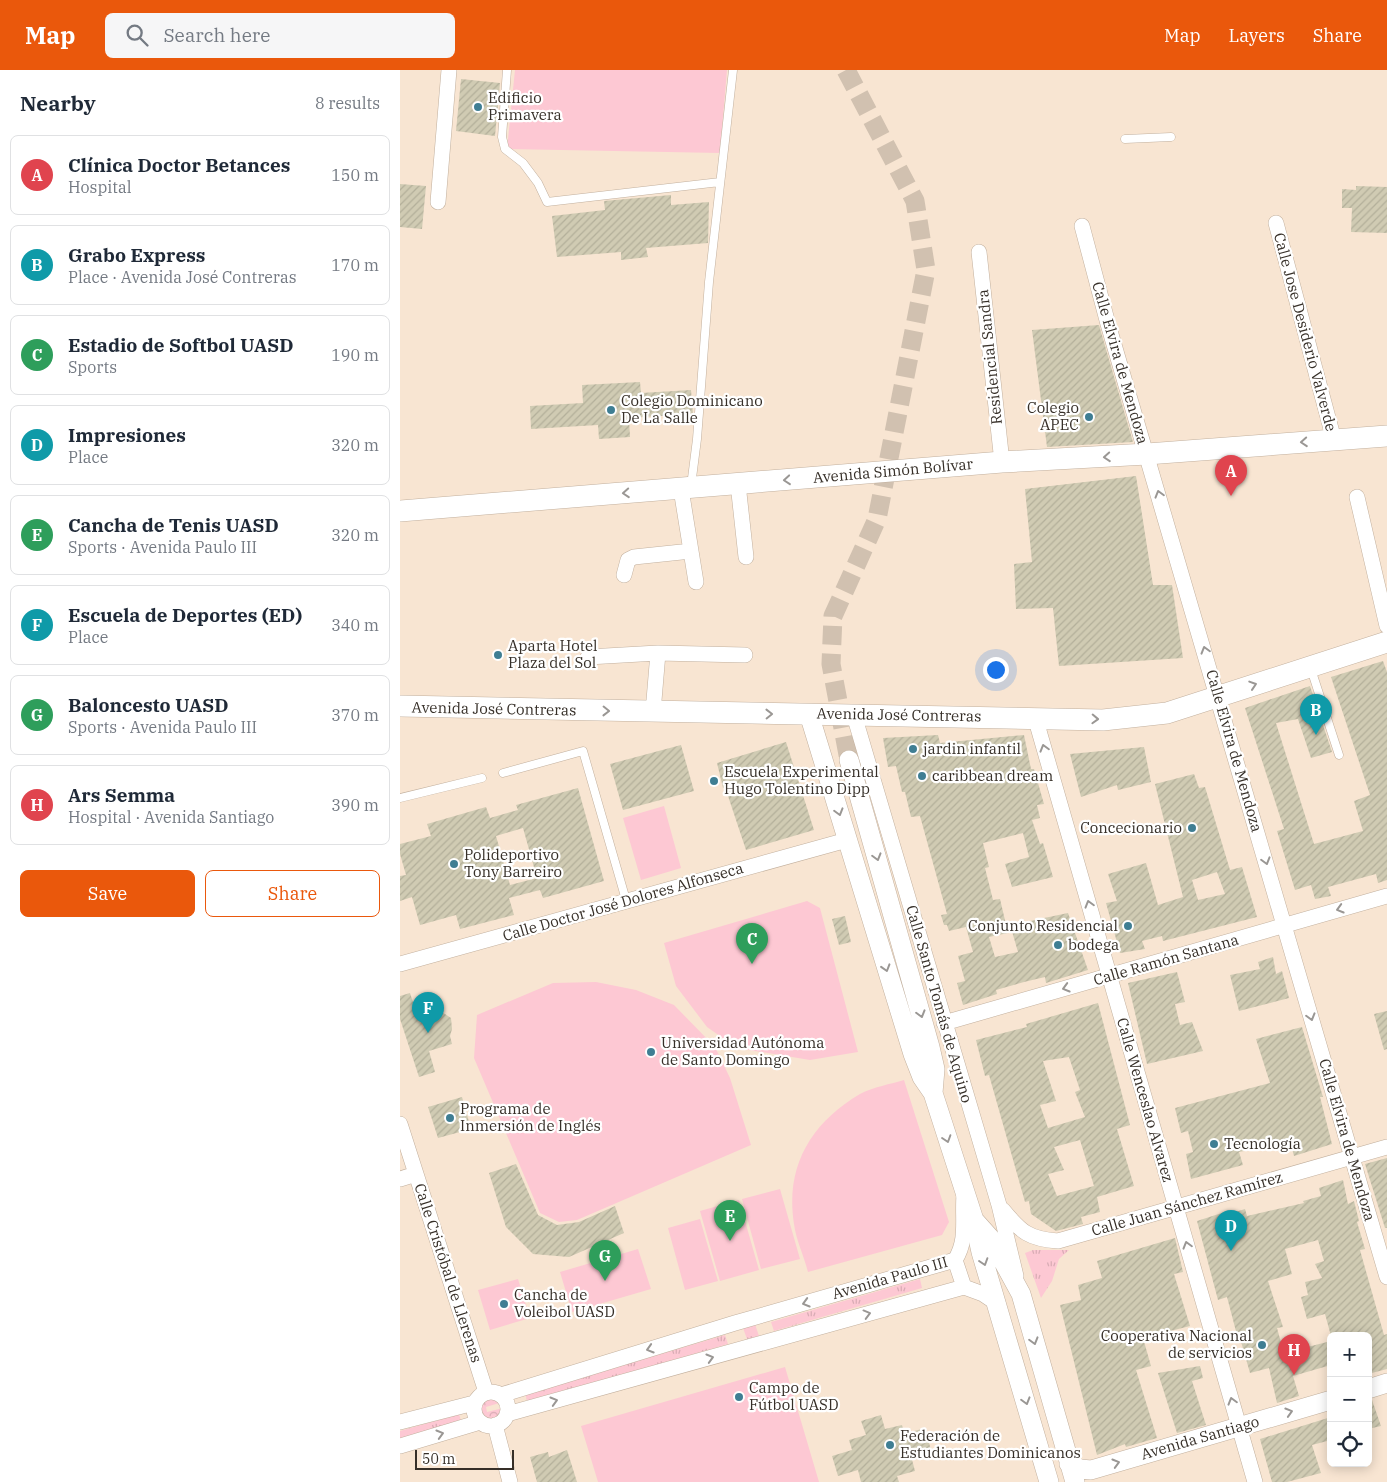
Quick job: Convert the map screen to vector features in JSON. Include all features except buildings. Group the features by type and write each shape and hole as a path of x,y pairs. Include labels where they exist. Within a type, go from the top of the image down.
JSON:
{"main road":[{"name":"Avenida Simón Bolívar","path":"400,511 1002,462 1147,454 1387,436"},
{"name":"Avenida José Contreras","path":"400,706 653,712 1035,717 1103,720 1167,713 1387,642"}],"street":[{"path":"438,202 449,70"},
{"name":"Calle Jose Desiderio Valverde","path":"1276,223 1334,440"},
{"name":"Calle Elvira de Mendoza","path":"1082,226 1387,1277"},
{"name":"Residencial Sandra","path":"979,252 1002,462"},
{"path":"738,484 746,557"},
{"path":"686,489 691,551 696,582"},
{"path":"1357,497 1387,626"},
{"path":"624,575 628,560 634,557 691,551"},
{"path":"653,712 658,653"},
{"path":"588,657 658,653 745,655"},
{"name":"Calle Santo Tomás de Aquino","path":"809,714 913,1054 922,1077 932,1093 974,1220 981,1252 998,1304 1049,1482"},
{"name":"Calle Santo Tomás de Aquino","path":"854,715 944,1024 999,1204 1020,1294 1075,1482"},
{"name":"Calle Wenceslao Alvarez","path":"1035,717 1255,1482"},
{"path":"849,760 936,1069 932,1093"},
{"name":"Calle Doctor José Dolores Alfonseca","path":"400,964 847,840"},
{"name":"Calle Ramón Santana","path":"944,1024 1387,896"},
{"name":"Calle Cristóbal de Llerenas","path":"400,1124 494,1394"},
{"name":"Calle Juan Sánchez Ramírez","path":"999,1204 1015,1225 1026,1235 1040,1240 1058,1241 1387,1147"},
{"path":"400,1179 416,1174"},
{"name":"Avenida Paulo III","path":"494,1394 955,1260 964,1241 962,1213 964,1194"},
{"name":"Calle Santo Tomás de Aquino","path":"974,1220 991,1239 1020,1294"},
{"path":"955,1260 964,1287"},
{"name":"Avenida Paulo III","path":"507,1414 964,1287 983,1294 998,1304"},
{"path":"760,1316 767,1342"},
{"path":"735,1323 743,1349"},
{"path":"1372,1387 1387,1383"},
{"path":"480,1422 474,1414 474,1403 479,1396 494,1394 507,1404 507,1414 495,1426"},
{"name":"Avenida Santiago","path":"1070,1464 1080,1469 1091,1470 1327,1401"},
{"path":"400,1422 474,1403"},
{"path":"400,1446 480,1422 495,1426"},
{"path":"495,1426 510,1482"}],"lane":[{"path":"507,70 502,137 505,149 523,163 538,183 547,202 720,182"},
{"path":"686,489 733,70"},
{"path":"1124,140 1171,137"},
{"path":"1310,668 1339,755"},
{"path":"504,773 583,751 626,900"},
{"path":"400,798 482,778"}],"green space":[{"path":"515,70 727,70 720,153 507,149"},
{"path":"664,806 681,868 641,880 623,818"},
{"path":"807,901 820,908 858,1052 810,1060 737,1048 707,1027 676,986 664,943"},
{"path":"596,982 636,990 674,1005 715,1047 730,1078 751,1145 577,1220 559,1222 540,1213 474,1058 477,1015 553,983"},
{"path":"904,1080 949,1222 942,1235 808,1272 795,1230 792,1203 798,1165 805,1148 828,1118 860,1094"},
{"path":"780,1189 800,1259 761,1269 742,1199"},
{"path":"739,1200 759,1270 720,1281 700,1211"},
{"path":"700,1219 718,1281 685,1290 668,1228"},
{"path":"638,1249 651,1289 572,1312 560,1272"},
{"path":"1033,1250 1069,1250 1059,1259 1052,1281 1041,1298 1025,1253"},
{"name":"Cancha de Voleibol UASD","path":"518,1279 530,1318 490,1330 478,1290"},
{"path":"920,1279 922,1288 774,1331 771,1322"},
{"path":"755,1324 759,1336 747,1339 743,1328"},
{"path":"725,1335 728,1344 528,1403 525,1394"},
{"name":"Campo de Fútbol UASD","path":"785,1367 819,1482 598,1482 581,1426"},
{"path":"492,1393 497,1394 506,1401 486,1407 487,1412 507,1407 502,1419 498,1423 491,1425 478,1418 475,1409 481,1396"},
{"path":"459,1414 462,1424 400,1441 400,1431"}],"tunnel":[{"path":"846,70 915,201 926,270 877,519 833,616 831,664 849,760"}],"place":[{"name":"Edificio Primavera","path":"478,107"},
{"name":"Colegio Dominicano De La Salle","path":"611,410"},
{"name":"Colegio APEC","path":"1089,417"},
{"name":"Clínica Doctor Betances","path":"1231,496"},
{"name":"Aparta Hotel Plaza del Sol","path":"498,655"},
{"name":"Grabo Express","path":"1316,735"},
{"name":"jardin infantil","path":"913,749"},
{"name":"caribbean dream","path":"922,776"},
{"name":"Escuela Experimental Hugo Tolentino Dipp","path":"714,781"},
{"name":"Concecionario","path":"1192,828"},
{"name":"Polideportivo Tony Barreiro","path":"454,864"},
{"name":"Conjunto Residencial","path":"1128,926"},
{"name":"bodega","path":"1058,945"},
{"name":"Estadio de Softbol UASD","path":"752,964"},
{"name":"Escuela de Deportes (ED)","path":"428,1033"},
{"name":"Universidad Autónoma de Santo Domingo","path":"651,1052"},
{"name":"Programa de Inmersión de Inglés","path":"450,1118"},
{"name":"Tecnología","path":"1214,1144"},
{"name":"Cancha de Tenis UASD","path":"730,1241"},
{"name":"Impresiones","path":"1231,1251"},
{"name":"Baloncesto UASD","path":"605,1281"},
{"name":"Cancha de Voleibol UASD","path":"504,1304"},
{"name":"Cooperativa Nacional de servicios","path":"1262,1345"},
{"name":"Ars Semma","path":"1294,1375"},
{"name":"Campo de Fútbol UASD","path":"739,1397"},
{"name":"Federación de Estudiantes Dominicanos","path":"890,1445"}]}
